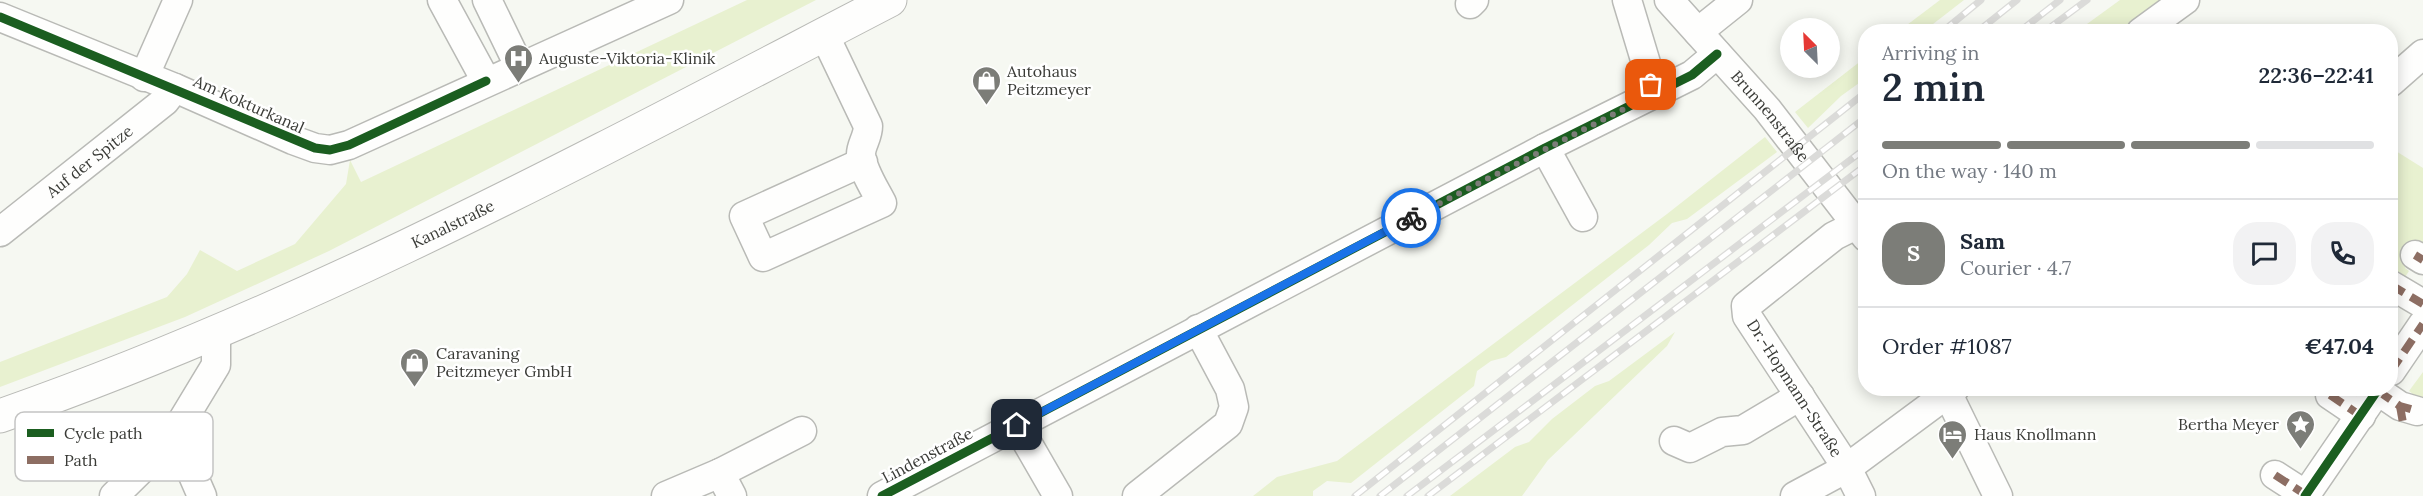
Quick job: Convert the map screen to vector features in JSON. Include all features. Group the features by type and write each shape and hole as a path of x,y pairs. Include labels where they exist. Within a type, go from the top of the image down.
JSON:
{"main road":[{"name":"Kanalstraße","path":"0,417 71,392 216,334 431,236 890,0"}],"street":[{"path":"144,76 178,0"},
{"path":"442,0 486,81"},
{"path":"487,0 519,66"},
{"name":"Am Kokturkanal","path":"0,17 175,88 293,140 315,148 330,150 349,145 669,0"},
{"path":"1627,0 1655,93"},
{"name":"Brunnenstraße","path":"1669,0 1767,109 1858,221"},
{"path":"1698,32 1738,0"},
{"path":"2152,24 2185,0"},
{"path":"824,34 868,126 868,135 861,151 862,162"},
{"name":"Lindenstraße","path":"882,496 1545,148 1692,75 1717,54"},
{"path":"2398,76 2423,54"},
{"name":"Auf der Spitze","path":"0,232 165,101 175,88"},
{"path":"1545,148 1583,217"},
{"name":"Dr.-Hopmann-Straße","path":"1858,229 1834,236 1746,306 1747,316 1847,468 1862,496"},
{"path":"2398,289 2423,304"},
{"path":"2398,390 2423,324"},
{"path":"1137,496 1228,424 1234,407 1230,389 1198,329"},
{"path":"188,412 216,365 216,334"},
{"path":"1674,441 1690,448 1722,432 1743,430 1800,396"},
{"path":"1795,496 1847,468 1941,396"},
{"path":"1952,396 1998,496"},
{"path":"2331,396 2361,416"},
{"path":"2275,475 2305,496 2361,416 2395,398"},
{"path":"1012,428 1043,496"},
{"path":"1012,428 1058,496"},
{"path":"666,496 726,484 802,431"},
{"path":"114,496 129,481"},
{"path":"195,481 202,496"}],"green space":[{"path":"747,0 816,0 329,251 185,317 0,387 0,362 167,297 187,274 200,250 237,271 295,244 346,184 350,160 361,182"},
{"path":"1940,0 1964,0 1933,24 1908,24"},
{"path":"2120,0 2165,0 2129,24 2087,24"},
{"path":"1858,63 1858,84 1841,96 1808,128 1795,112"},
{"path":"1765,137 1777,152 1687,219 1672,223 1649,245 1506,357 1491,361 1477,371 1474,386 1351,483 1327,481 1313,491 1313,496 1253,496 1277,477 1337,461 1667,214"},
{"path":"2398,152 2423,168 2423,242 2405,268 2409,271 2403,280 2398,278"},
{"path":"1675,332 1667,346 1548,460 1522,496 1450,496 1515,447 1529,442 1552,419 1595,386 1609,381"},
{"path":"2423,372 2423,423 2414,395 2409,391"}],"railway":[{"path":"1952,24 1981,0"},
{"path":"1987,24 2017,0"},
{"path":"2029,24 2060,0"},
{"path":"2055,24 2087,0"},
{"path":"1355,496 1858,98"},
{"path":"1380,496 1858,123"},
{"path":"1407,496 1858,154"},
{"path":"1428,496 1858,171"}],"marked path":[{"path":"2415,255 2423,260"},
{"path":"2398,289 2423,304"},
{"path":"2398,361 2423,324"},
{"path":"2331,396 2361,416"},
{"path":"2385,396 2400,406 2417,411"},
{"path":"2400,406 2403,423"},
{"path":"2275,475 2306,495"}],"cycle path":[{"path":"0,17 315,148 330,150 349,145 486,81"},
{"path":"882,496 1545,148 1692,75 1717,54"},
{"path":"2305,496 2374,396"}],"way so far":[{"path":"1411,218 1655,93 1651,85"}],"place":[{"name":"Auguste-Viktoria-Klinik","path":"518,84"},
{"name":"Autohaus Peitzmeyer","path":"986,106"},
{"name":"Caravaning Peitzmeyer GmbH","path":"415,388"},
{"name":"Bertha Meyer","path":"2300,450"},
{"name":"Haus Knollmann","path":"1953,460"}],"route":[{"path":"1017,425 1411,218"}]}
